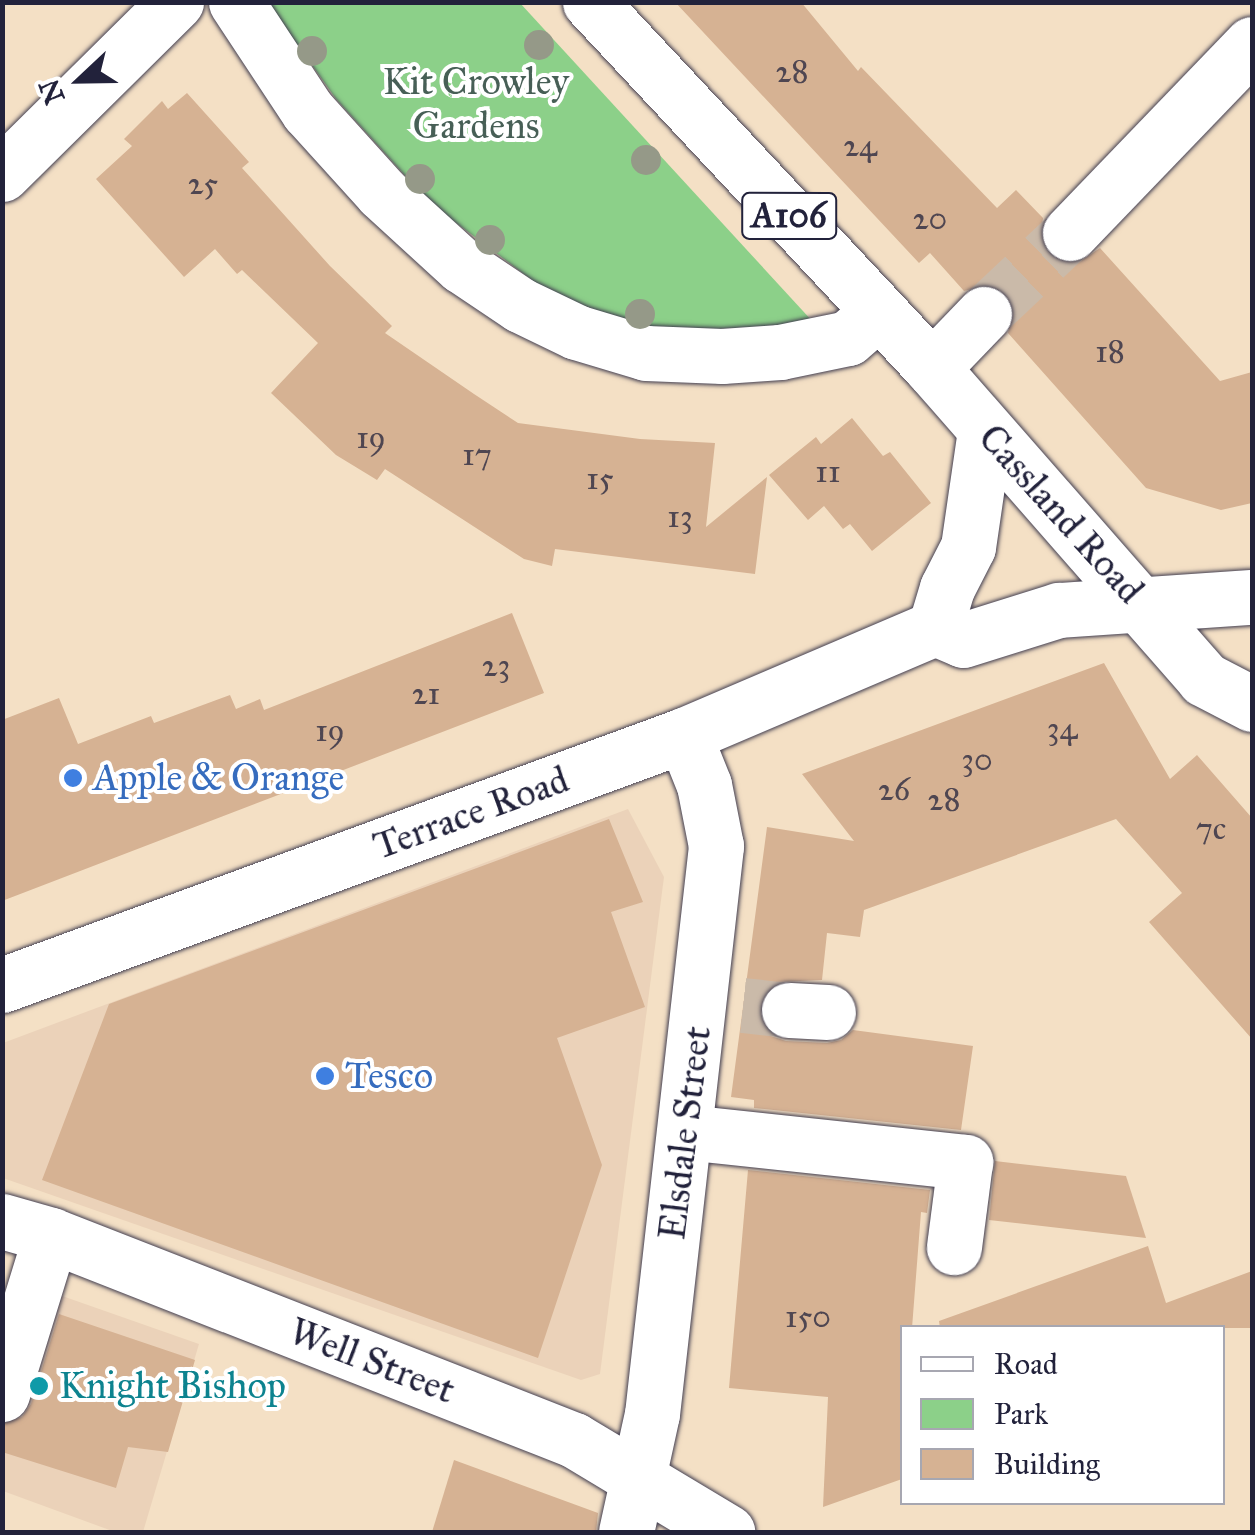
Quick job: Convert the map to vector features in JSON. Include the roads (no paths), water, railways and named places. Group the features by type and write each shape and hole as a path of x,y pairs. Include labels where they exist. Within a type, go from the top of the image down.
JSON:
{"street":[{"path":"2,174 176,2"},
{"path":"236,2 308,110 382,193 462,266 548,318 646,352 722,356 780,352 848,338 878,312"},
{"name":"Cassland Road","path":"590,2 932,368 1141,602 1204,679 1252,704"},
{"path":"1070,233 1252,44"},
{"path":"932,368 984,314"},
{"path":"985,431 968,548 947,588 934,628 963,640 1059,610 1252,597"},
{"name":"Terrace Road","path":"2,985 684,735 934,628"},
{"name":"Elsdale Street","path":"626,1532 652,1414 686,1132 765,1007 716,846 704,785 684,735"},
{"path":"686,1132 965,1162 954,1247"},
{"path":"2,1394 27,1228"},
{"name":"Well Street","path":"27,1228 574,1440 727,1532"}],"tunnel":[{"path":"984,314 1070,233"},
{"path":"743,1005 789,1010"}],"place":[{"name":"Apple & Orange","path":"73,778"},
{"name":"Tesco","path":"325,1076"},
{"name":"Knight Bishop","path":"39,1386"}],"park label":[{"name":"Kit Crowley Gardens","path":"476,104"}]}
